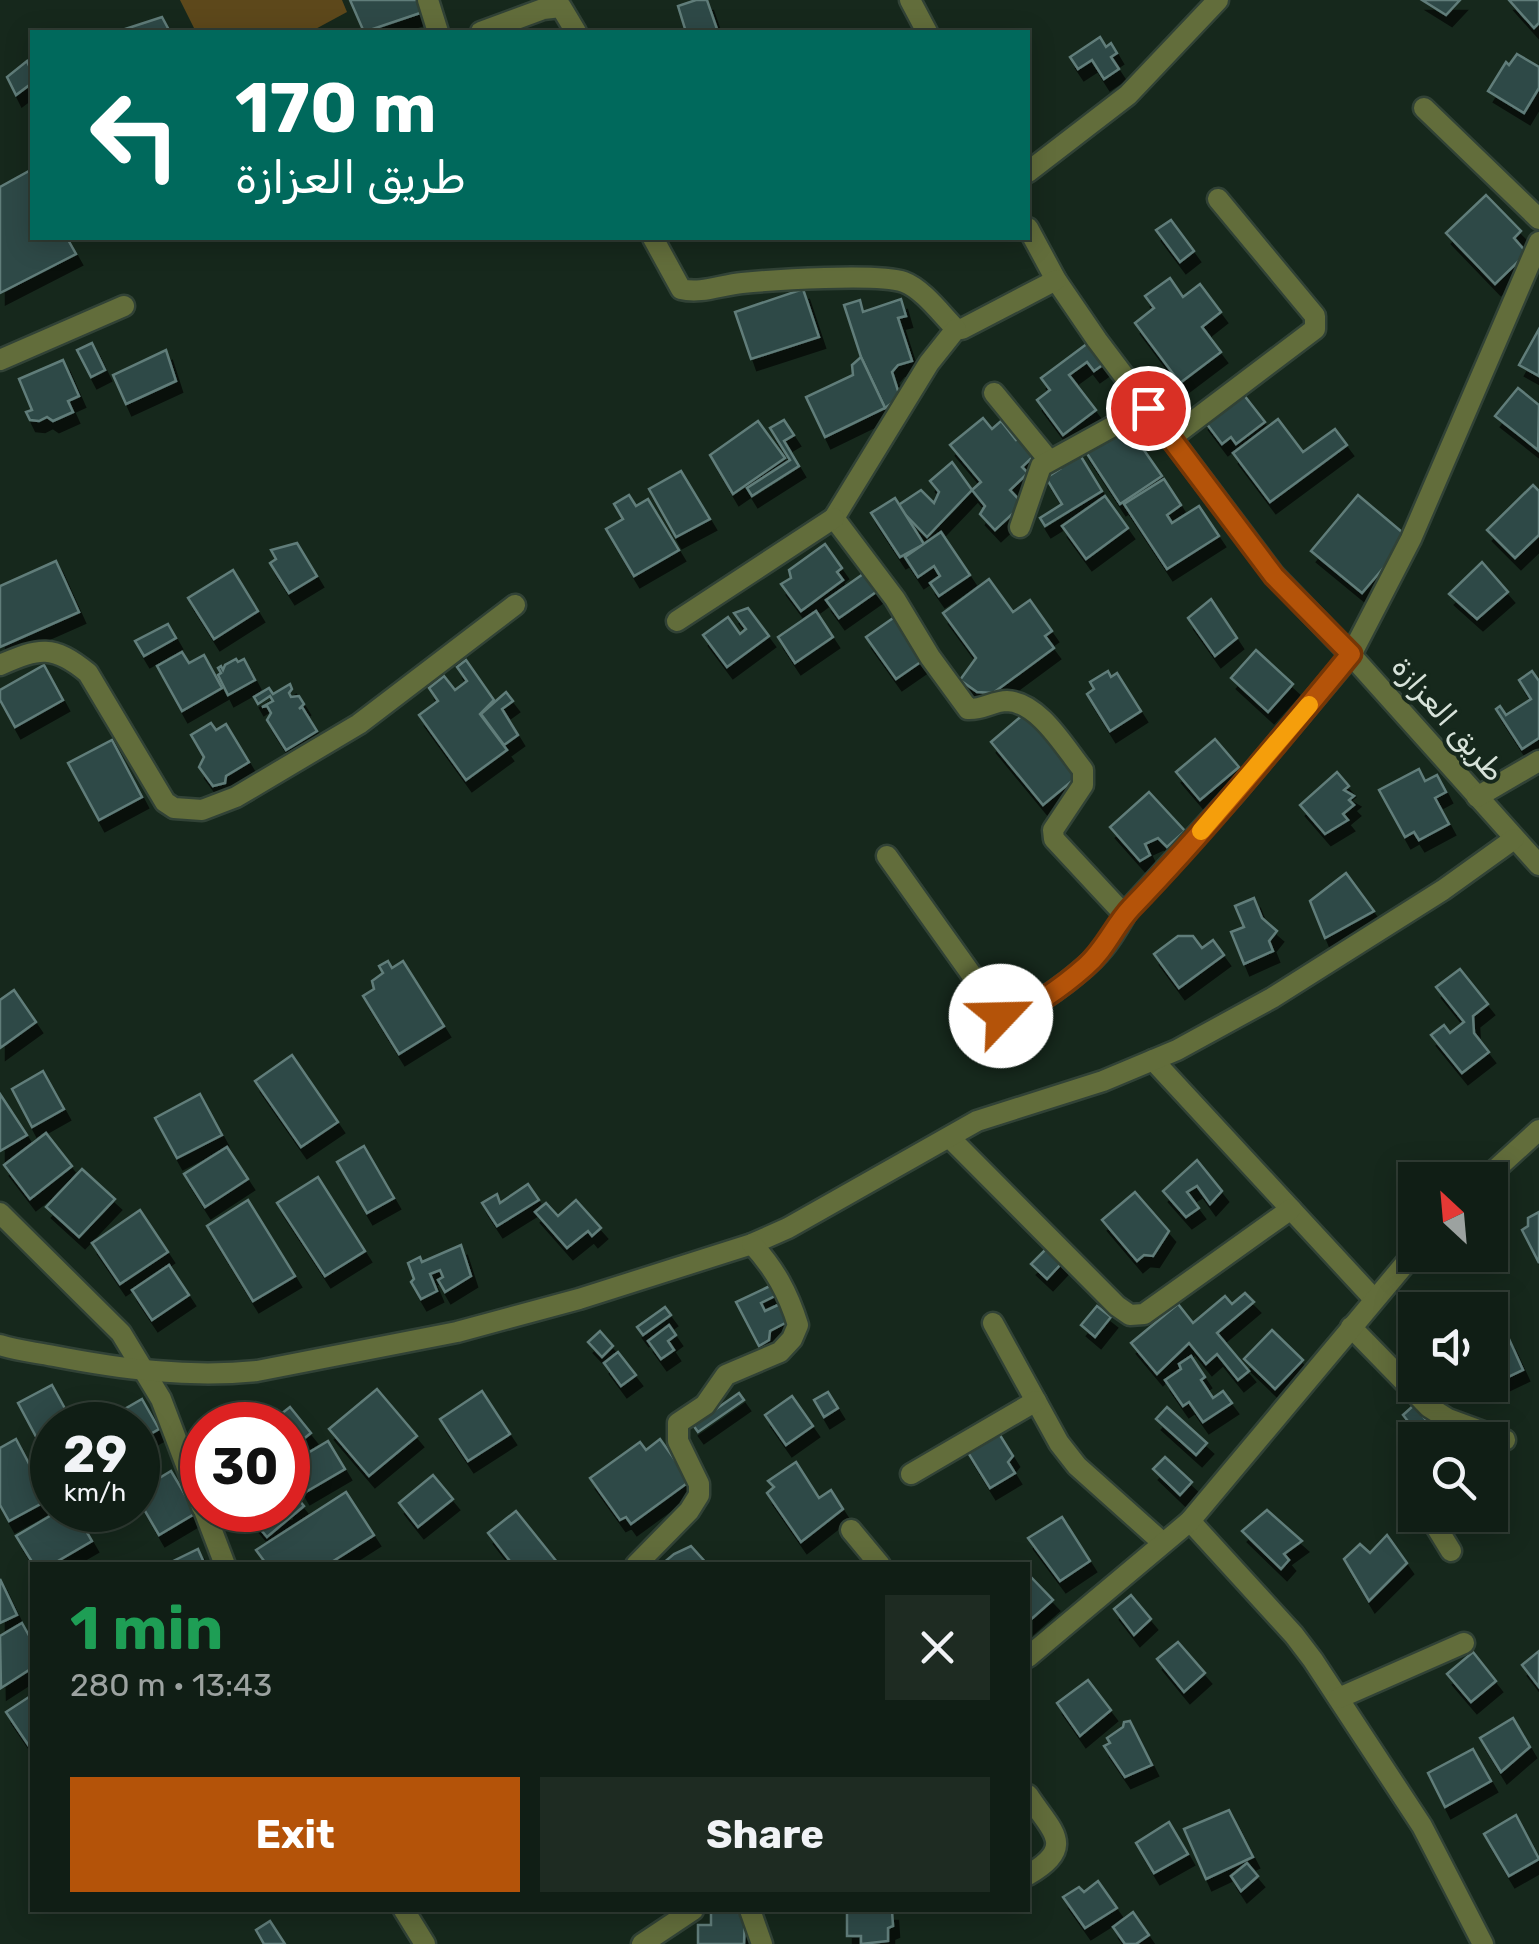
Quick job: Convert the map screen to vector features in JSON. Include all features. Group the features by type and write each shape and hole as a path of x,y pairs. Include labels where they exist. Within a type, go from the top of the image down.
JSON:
{"street":[{"path":"428,0 437,30"},
{"path":"910,0 925,30"},
{"path":"1030,170 1128,95 1218,0"},
{"path":"486,30 543,9 562,7 575,30"},
{"path":"1424,108 1539,219"},
{"path":"1171,438 1315,329 1316,316 1218,199"},
{"name":"طريق العزازة","path":"1030,232 1056,280 1274,576 1351,654 1539,865"},
{"path":"654,240 681,290 796,281 902,281 956,328"},
{"path":"886,856 1001,1016 1019,1014 1083,969 1102,951 1128,910 1236,792 1351,654 1411,539 1538,249"},
{"path":"677,621 834,518 928,363 956,328 972,325 1056,280"},
{"path":"0,360 124,306"},
{"path":"994,392 1048,460"},
{"path":"1020,527 1041,466 1148,408"},
{"path":"834,518 895,599 968,709 978,710 1002,701 1016,702 1034,712 1083,770 1082,784 1053,830 1054,839 1120,910 1128,910"},
{"path":"0,666 32,650 72,660 88,672 165,802 174,808 202,810 236,797 360,724 515,606"},
{"path":"1477,796 1539,761"},
{"path":"0,1345 21,1352 146,1371 257,1371 457,1332 752,1244 993,1115 1103,1081 1153,1060 1272,998 1443,890 1514,839"},
{"path":"1153,1060 1374,1299"},
{"path":"1504,1162 1539,1130"},
{"path":"950,1138 1117,1306 1130,1314 1144,1314 1291,1209"},
{"path":"0,1212 111,1320 146,1371 180,1448"},
{"path":"639,1562 689,1511 699,1495 700,1484 678,1441 678,1424 705,1405 726,1375 780,1352 798,1326 788,1293 772,1265 752,1244"},
{"path":"1030,1655 1190,1522 1398,1271"},
{"path":"994,1324 1059,1443 1078,1466 1164,1543"},
{"path":"1350,1326 1429,1407 1450,1422"},
{"path":"911,1474 1036,1401"},
{"path":"1190,1522 1294,1635 1339,1698 1422,1826 1483,1944"},
{"path":"850,1530 877,1562"},
{"path":"212,1532 224,1562"},
{"path":"1440,1532 1451,1552"},
{"path":"1339,1698 1464,1644"},
{"path":"1030,1797 1056,1838 1057,1852 1052,1860 1030,1874"},
{"path":"405,1912 425,1944"},
{"path":"642,1944 690,1912"},
{"path":"751,1912 762,1944"}],"shaded area":[{"path":"180,0 342,0 347,12 314,30 195,30"}],"building":[{"path":"350,0 423,0 429,10 370,30 363,30"},
{"path":"707,0 717,30 685,30 678,6"},
{"path":"1422,0 1460,0 1446,15"},
{"path":"1509,0 1539,0 1539,23 1534,28"},
{"path":"162,17 169,30 122,30"},
{"path":"1100,37 1106,47 1111,43 1117,53 1111,57 1119,69 1104,79 1092,60 1078,69 1070,57"},
{"path":"1517,54 1539,67 1539,88 1524,113 1488,91 1506,62 1509,65"},
{"path":"27,61 30,84 16,95 7,77"},
{"path":"29,171 30,240 68,240 76,254 0,293 0,187"},
{"path":"1486,195 1521,231 1514,238 1527,253 1495,284 1446,233"},
{"path":"1171,220 1194,251 1180,262 1156,230"},
{"path":"1170,278 1183,297 1200,284 1221,312 1202,327 1221,352 1180,383 1135,323 1154,308 1145,296"},
{"path":"803,289 819,337 751,359 735,312"},
{"path":"901,299 906,316 898,318 912,361 898,365 892,372 900,397 885,408 861,357 844,305 860,300 863,312"},
{"path":"1539,329 1539,376 1519,365"},
{"path":"92,343 105,370 91,377 77,350"},
{"path":"1088,343 1104,364 1094,371 1087,362 1069,375 1096,410 1063,435 1037,400 1050,390 1041,378"},
{"path":"166,350 176,381 126,404 113,375"},
{"path":"861,357 885,408 825,437 806,397 853,375 852,365"},
{"path":"63,360 79,396 68,401 73,412 53,421 47,417 30,420 26,412 32,410 19,379"},
{"path":"1518,388 1539,405 1538,450 1495,416"},
{"path":"1240,390 1265,422 1236,444 1231,437 1222,444 1203,419"},
{"path":"983,418 992,429 1001,421 1016,440 1027,437 1039,451 1022,467 1028,473 1010,490 1023,504 995,530 980,514 985,506 972,490 981,482 950,445"},
{"path":"1278,419 1303,452 1335,429 1347,445 1270,502 1233,453"},
{"path":"784,420 794,435 784,441 799,466 752,496 747,488 790,460 770,428"},
{"path":"758,421 785,458 733,494 710,455"},
{"path":"1130,430 1162,476 1120,504 1084,449"},
{"path":"1077,450 1102,491 1045,526 1040,518 1062,504 1046,478 1060,469 1056,463"},
{"path":"952,462 972,490 927,537 897,506 921,490 934,503 939,492 930,481"},
{"path":"681,471 710,519 676,537 649,489"},
{"path":"1164,479 1181,505 1167,515 1172,523 1199,506 1219,536 1167,569 1124,504"},
{"path":"1533,485 1539,491 1539,535 1515,558 1487,530"},
{"path":"629,495 636,506 648,499 679,550 634,576 606,529 623,519 614,504"},
{"path":"1358,495 1409,538 1362,593 1311,551"},
{"path":"1105,496 1128,528 1086,559 1062,526"},
{"path":"895,498 924,544 900,557 871,513"},
{"path":"941,532 970,575 939,596 930,583 940,576 934,566 918,577 905,557"},
{"path":"297,543 317,576 289,593 270,563 276,559 271,550"},
{"path":"825,544 842,568 837,572 843,580 801,611 781,584 791,578 789,570"},
{"path":"56,561 79,612 0,647 0,586"},
{"path":"1482,562 1508,592 1477,619 1449,594"},
{"path":"233,570 258,611 214,639 188,598"},
{"path":"866,572 879,590 839,618 826,600"},
{"path":"989,579 1013,612 1030,600 1052,631 1045,636 1054,648 993,693 977,692 960,680 976,658 943,613"},
{"path":"1211,599 1237,638 1215,656 1188,618"},
{"path":"748,608 769,636 727,667 703,635 728,617 740,634 746,629 734,613"},
{"path":"816,611 833,637 795,663 778,637"},
{"path":"896,616 925,659 896,679 866,637"},
{"path":"168,624 176,638 144,656 135,641"},
{"path":"1256,650 1293,684 1268,712 1231,678"},
{"path":"182,652 189,663 204,655 222,688 182,711 157,666"},
{"path":"236,659 244,659 255,680 228,695 218,668 223,670"},
{"path":"466,660 494,700 480,714 507,750 466,780 419,715 438,701 429,688 444,676 455,690 467,681 457,667"},
{"path":"44,665 63,700 15,727 0,700 0,690"},
{"path":"1108,671 1111,677 1117,673 1141,711 1110,731 1087,694 1094,689 1090,682"},
{"path":"1532,671 1539,681 1539,738 1522,749 1496,709 1500,706 1506,715 1531,699 1519,680"},
{"path":"290,684 291,697 299,696 304,704 299,709 302,707 317,731 286,750 267,720 271,713 267,706 262,707 273,701 270,696 258,704 254,697 269,688 273,694"},
{"path":"506,692 513,701 502,709 518,735 504,745 481,714"},
{"path":"1025,713 1078,776 1043,805 991,742"},
{"path":"211,723 216,730 226,724 249,762 226,776 225,783 213,786 199,767 204,757 191,735"},
{"path":"1215,739 1239,767 1200,800 1176,772"},
{"path":"112,740 142,797 99,820 68,763"},
{"path":"1419,769 1425,781 1437,775 1446,792 1435,798 1449,824 1419,840 1414,832 1405,837 1379,790"},
{"path":"1337,772 1349,786 1344,790 1354,796 1349,800 1354,805 1343,814 1348,820 1325,834 1300,805"},
{"path":"1149,792 1185,831 1167,847 1158,838 1145,844 1150,855 1140,861 1110,827"},
{"path":"1346,873 1374,911 1325,938 1310,901"},
{"path":"1254,898 1262,918 1277,931 1269,941 1273,951 1244,964 1231,932 1244,927 1235,906"},
{"path":"1178,936 1193,936 1202,948 1213,940 1224,955 1179,988 1154,954"},
{"path":"388,961 392,968 403,961 444,1026 399,1054 363,996 374,989 372,981 383,973 379,966"},
{"path":"1460,969 1488,1004 1473,1016 1474,1033 1489,1052 1462,1073 1431,1035 1444,1025 1450,1033 1464,1022 1436,987"},
{"path":"14,990 36,1022 0,1048 0,1000"},
{"path":"292,1055 338,1122 301,1147 255,1081"},
{"path":"43,1071 64,1109 32,1127 12,1089"},
{"path":"0,1094 27,1135 0,1151"},
{"path":"200,1094 222,1135 177,1158 155,1118"},
{"path":"46,1133 72,1166 30,1199 4,1165"},
{"path":"364,1146 394,1198 367,1213 337,1162"},
{"path":"227,1147 248,1179 205,1207 184,1174"},
{"path":"1197,1160 1222,1191 1210,1204 1197,1186 1187,1192 1199,1208 1186,1217 1163,1191"},
{"path":"82,1169 115,1199 79,1237 46,1207"},
{"path":"318,1177 365,1251 325,1276 277,1203"},
{"path":"528,1184 539,1200 497,1226 482,1203 497,1194 500,1203"},
{"path":"1135,1192 1169,1231 1153,1256 1144,1255 1137,1261 1102,1220"},
{"path":"248,1200 295,1276 253,1301 207,1226"},
{"path":"576,1200 601,1228 592,1236 588,1231 567,1248 535,1212 546,1203 558,1216"},
{"path":"140,1210 168,1252 120,1284 92,1243"},
{"path":"1539,1212 1539,1263 1522,1230 1528,1226 1528,1218"},
{"path":"461,1245 471,1276 445,1292 438,1280 443,1277 440,1270 430,1274 437,1291 421,1299 411,1282 414,1279 408,1263 420,1257 422,1262"},
{"path":"1046,1249 1061,1264 1047,1279 1031,1264"},
{"path":"169,1265 189,1295 152,1320 132,1290"},
{"path":"770,1286 775,1296 761,1303 765,1311 780,1304 789,1321 770,1331 769,1340 759,1346 736,1302"},
{"path":"1245,1293 1254,1302 1217,1333 1249,1371 1238,1380 1217,1354 1206,1364 1189,1343 1157,1374 1131,1343 1178,1304 1193,1323 1225,1296 1232,1304"},
{"path":"1097,1306 1111,1317 1095,1337 1081,1325"},
{"path":"665,1307 671,1315 643,1335 637,1327"},
{"path":"669,1325 676,1335 668,1341 674,1350 661,1359 648,1341"},
{"path":"1272,1330 1303,1360 1275,1389 1244,1359"},
{"path":"600,1331 613,1346 602,1357 588,1342"},
{"path":"1508,1340 1523,1370 1508,1377"},
{"path":"618,1352 636,1375 621,1386 604,1363"},
{"path":"1191,1356 1213,1398 1223,1391 1232,1403 1203,1422 1189,1402 1183,1406 1165,1380"},
{"path":"52,1385 61,1402 30,1402 30,1425 18,1403"},
{"path":"377,1389 417,1436 369,1476 329,1429"},
{"path":"482,1391 510,1434 468,1461 440,1419"},
{"path":"828,1392 838,1408 824,1417 814,1400"},
{"path":"739,1393 744,1400 698,1432 693,1425"},
{"path":"792,1396 813,1426 786,1445 765,1415"},
{"path":"1414,1405 1428,1422 1409,1422 1403,1415"},
{"path":"1167,1407 1207,1443 1196,1455 1156,1419"},
{"path":"998,1432 1013,1456 1008,1462 1015,1473 990,1488 967,1451"},
{"path":"16,1439 30,1466 30,1510 9,1521 0,1505 0,1448"},
{"path":"660,1439 690,1481 631,1524 626,1517 620,1520 590,1478 640,1442 646,1450"},
{"path":"328,1441 345,1469 310,1489 310,1452"},
{"path":"1165,1457 1192,1482 1180,1495 1153,1469"},
{"path":"796,1462 819,1498 831,1490 843,1509 801,1542 767,1493 774,1487 768,1481"},
{"path":"171,1471 180,1486 180,1523 159,1535 157,1532 160,1478"},
{"path":"433,1475 453,1499 418,1527 399,1503"},
{"path":"346,1492 374,1535 332,1562 265,1562 256,1550 284,1532 310,1532 310,1515"},
{"path":"1267,1510 1302,1541 1284,1554 1289,1560 1281,1569 1242,1531"},
{"path":"516,1511 557,1562 511,1562 488,1533"},
{"path":"1062,1517 1090,1561 1060,1581 1028,1538"},
{"path":"30,1528 30,1532 87,1532 92,1541 56,1562 32,1562 16,1536"},
{"path":"1387,1535 1407,1563 1369,1601 1344,1559 1360,1544 1370,1553"},
{"path":"691,1546 705,1562 664,1562"},
{"path":"198,1549 204,1562 171,1562"},
{"path":"1030,1576 1053,1600 1030,1620"},
{"path":"0,1579 17,1615 0,1623"},
{"path":"1131,1595 1151,1619 1134,1635 1114,1609"},
{"path":"22,1623 30,1637 30,1669 1,1688 0,1636"},
{"path":"1178,1642 1205,1673 1184,1692 1157,1659"},
{"path":"1539,1651 1539,1687 1522,1665"},
{"path":"1473,1652 1496,1681 1471,1702 1447,1674"},
{"path":"1088,1680 1111,1710 1080,1736 1057,1703"},
{"path":"30,1696 30,1748 6,1712"},
{"path":"1513,1718 1530,1747 1501,1772 1480,1738"},
{"path":"1130,1721 1152,1765 1125,1777 1104,1746 1110,1743 1107,1738"},
{"path":"1473,1749 1491,1781 1445,1807 1428,1773"},
{"path":"1229,1810 1253,1857 1206,1879 1184,1829"},
{"path":"1516,1815 1539,1859 1509,1876 1484,1834"},
{"path":"1169,1822 1188,1854 1154,1873 1136,1843"},
{"path":"1247,1863 1258,1876 1241,1891 1231,1876"},
{"path":"1098,1881 1117,1908 1085,1928 1063,1897 1079,1887 1084,1892"},
{"path":"711,1912 745,1913 744,1944 698,1944 698,1925 711,1925"},
{"path":"847,1912 892,1912 888,1941 861,1944 861,1936 847,1936"},
{"path":"1133,1912 1149,1935 1136,1944 1125,1944 1113,1927"},
{"path":"270,1921 285,1944 264,1944 256,1930"}],"slow traffic":[{"path":"1201,831 1309,705"}],"route":[{"path":"1001,1016 1019,1014 1102,951 1128,910 1236,792 1351,654 1274,576 1148,408"}]}
